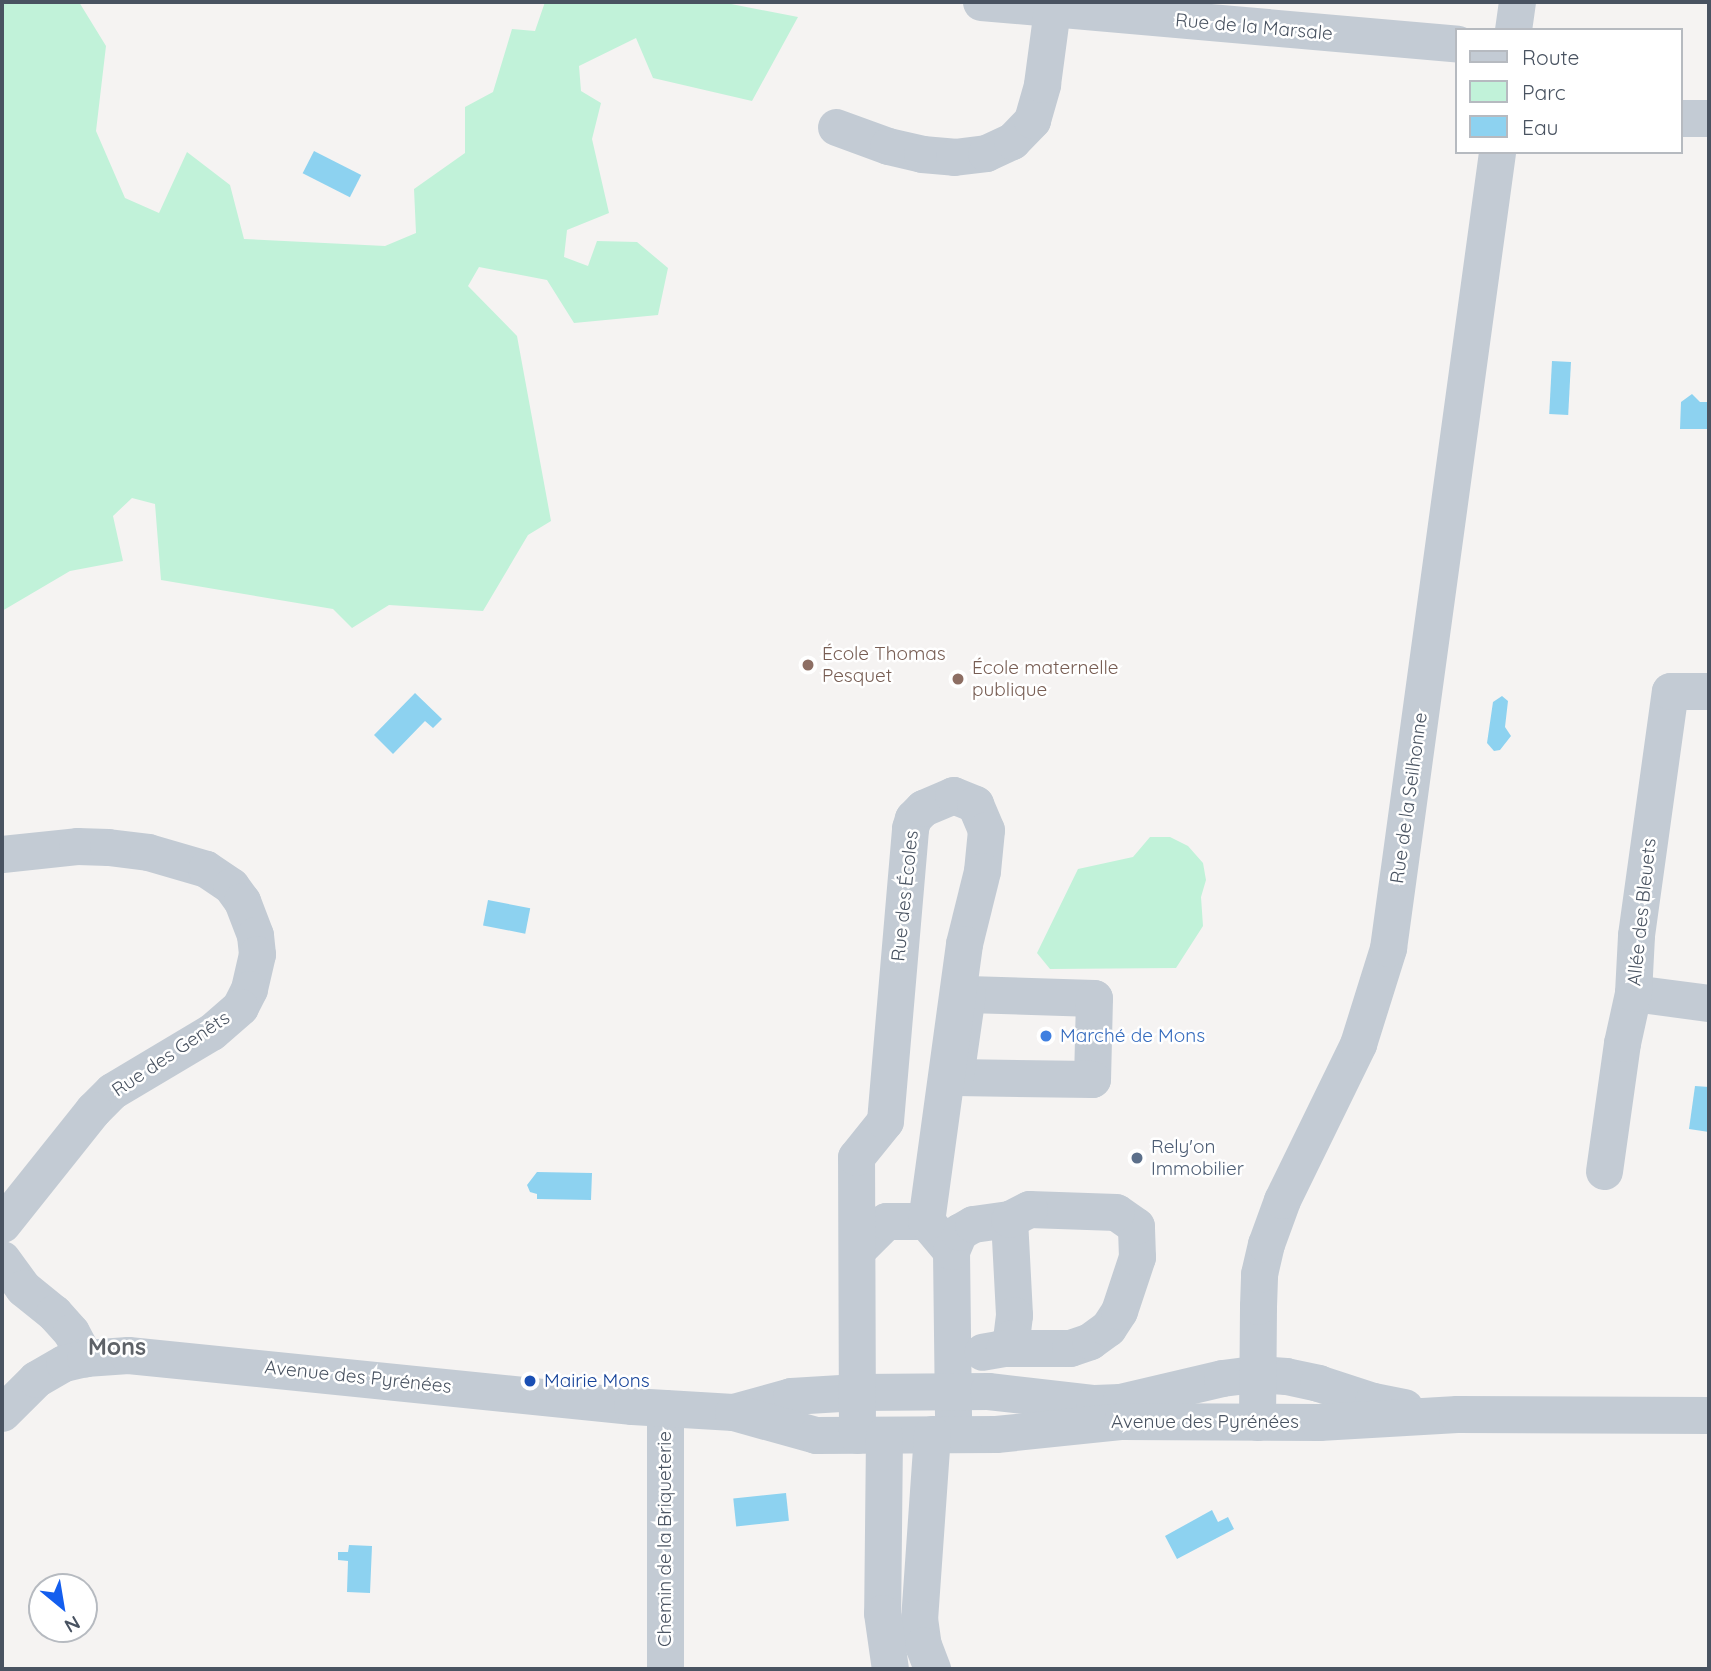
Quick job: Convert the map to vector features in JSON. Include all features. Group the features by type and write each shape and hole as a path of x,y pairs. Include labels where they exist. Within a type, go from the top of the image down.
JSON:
{"street":[{"name":"Rue de la Marsale","path":"981,2 1456,44"},
{"path":"1513,28 1517,2"},
{"path":"836,127 888,146 922,154 954,157 986,153 1012,141 1032,120 1042,84 1052,9"},
{"path":"1683,118 1709,118"},
{"name":"Rue de la Seilhonne","path":"1257,1422 1259,1274 1266,1244 1282,1200 1358,1044 1388,948 1497,154"},
{"name":"Allée des Bleuets","path":"1604,1171 1622,1043 1633,993 1636,935 1670,691 1709,691"},
{"name":"Rue des Écoles","path":"856,1378 859,1248 856,1157 885,1121 910,828 913,818 923,807 953,795 975,804 986,830 982,871 964,944 926,1221"},
{"name":"Rue des Genêts","path":"2,854 77,846 108,848 148,852 206,869 231,887 242,901 256,935 257,954 249,989 234,1013 211,1032 112,1091 93,1110 2,1224"},
{"path":"1633,993 1709,1003"},
{"path":"932,1669 920,1633 942,1434 954,1370 951,1251 959,1232 973,1224 1009,1219 1029,1209 1116,1212 1136,1226 1137,1257 1119,1311 1108,1328 1070,1348 1004,1348 954,1370"},
{"path":"1004,1348 1010,1338 1014,1315 1009,1219"},
{"path":"859,1248 886,1221 926,1221 951,1251"},
{"path":"2,1259 23,1288 54,1313 71,1332 85,1358"},
{"name":"Avenue des Pyrénées","path":"5,1400 64,1363 85,1358 128,1355 664,1408 733,1412 816,1435 1037,1432 1122,1421 1383,1420 1457,1414 1709,1415"},
{"name":"Avenue des Pyrénées","path":"733,1412 856,1378 954,1370 988,1391 1094,1403 1121,1402 1222,1378 1257,1374 1286,1376 1373,1401 1457,1414"},
{"path":"856,1378 871,1435 887,1652 920,1633"},
{"name":"Chemin de la Briqueterie","path":"664,1408 665,1669"}],"green space":[{"path":"2,2 79,2 106,46 96,131 125,198 159,213 187,152 230,185 244,239 385,246 416,233 414,189 465,153 465,107 493,92 512,29 535,31 545,2 721,2 798,17 752,101 653,78 636,38 579,66 581,91 601,103 592,139 609,213 567,230 564,257 588,266 597,241 637,242 668,268 658,315 574,323 547,280 479,267 468,286 517,336 551,521 528,535 483,611 389,605 352,628 333,609 161,580 155,504 132,498 113,516 123,561 70,571 2,611"},
{"path":"1150,837 1170,837 1188,846 1203,863 1206,880 1201,897 1203,926 1176,968 1050,969 1037,953 1078,869 1133,857"}],"water":[{"path":"314,151 361,175 350,197 303,173"},
{"path":"1552,361 1571,362 1568,415 1549,414"},
{"path":"1692,394 1700,402 1709,402 1709,429 1680,429 1681,402"},
{"path":"415,693 442,719 433,728 425,721 393,754 374,735"},
{"path":"1502,696 1508,701 1505,727 1511,736 1500,750 1494,751 1487,743 1493,702"},
{"path":"488,900 530,908 525,934 483,926"},
{"path":"1695,1086 1709,1087 1709,1132 1689,1129"},
{"path":"537,1172 592,1173 591,1200 537,1199 537,1194 530,1192 527,1185"},
{"path":"786,1493 789,1521 736,1526 733,1499"},
{"path":"1212,1510 1218,1522 1228,1517 1234,1529 1177,1559 1165,1536"},
{"path":"349,1545 372,1546 370,1593 347,1592 348,1561 338,1560 338,1552 348,1552"}],"place":[{"name":"École Thomas Pesquet","path":"808,665"},
{"name":"École maternelle publique","path":"958,679"},
{"name":"Marché de Mons","path":"1046,1036"},
{"name":"Rely'on Immobilier","path":"1137,1158"},
{"name":"Mairie Mons","path":"530,1381"}],"district":[{"name":"Mons","path":"117,1347"}]}
